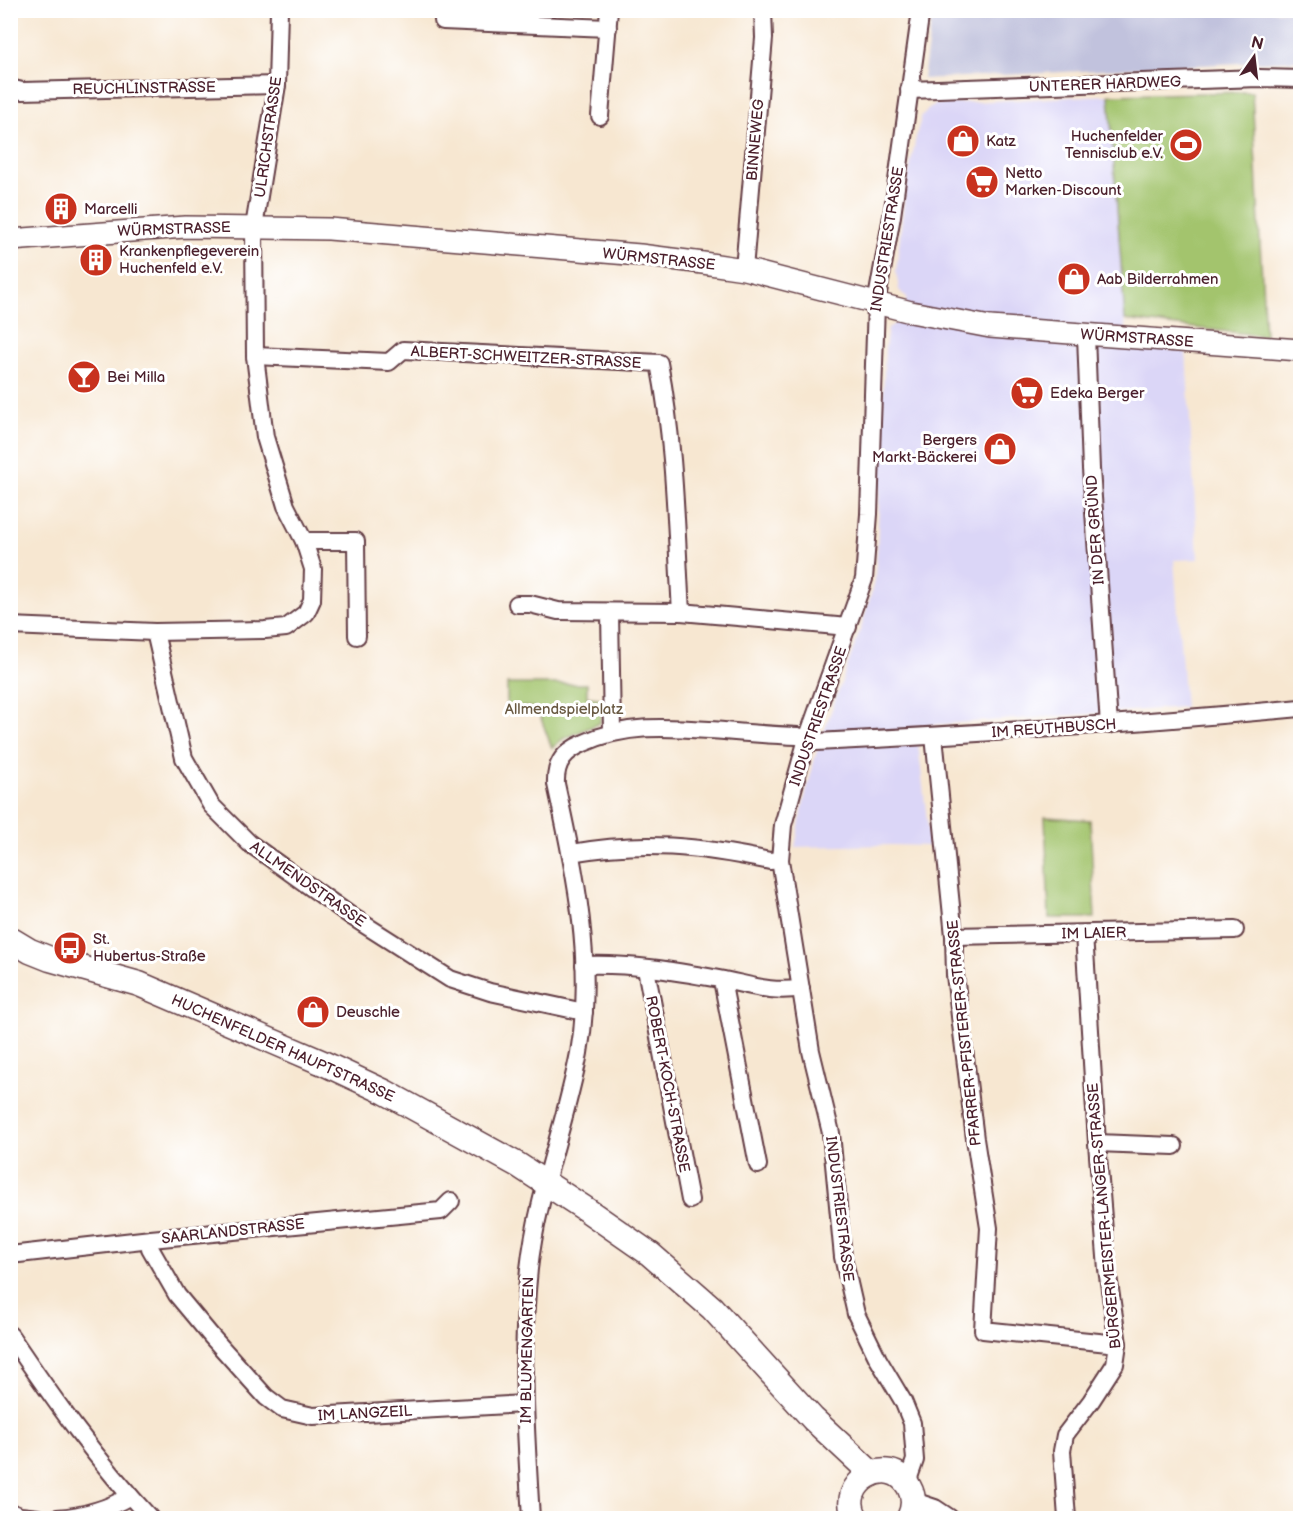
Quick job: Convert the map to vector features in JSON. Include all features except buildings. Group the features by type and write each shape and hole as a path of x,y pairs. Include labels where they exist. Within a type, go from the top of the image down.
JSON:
{"main road":[{"name":"HUCHENFELDER HAUPTSTRASSE","path":"10,939 50,959 139,984 323,1063 385,1092 518,1165 650,1254 712,1308 813,1419 891,1489"},
{"path":"853,1517 852,1494 891,1489"}],"street":[{"name":"ULRICHSTRASSE","path":"254,227 277,85 279,10"},
{"path":"443,10 443,21 608,28"},
{"path":"600,116 609,10"},
{"name":"BINNEWEG","path":"744,269 764,38 763,10"},
{"name":"INDUSTRIESTRASSE","path":"891,1489 915,1460 912,1423 903,1401 878,1359 856,1314 843,1257 831,1133 811,1051 780,860 783,825 807,739 864,579 869,514 876,304 892,216 921,10"},
{"name":"UNTERER HARDWEG","path":"909,90 1259,78 1300,79"},
{"name":"REUCHLINSTRASSE","path":"10,88 22,91 277,85"},
{"name":"WÜRMSTRASSE","path":"10,240 185,227 254,227 329,229 640,255 744,269 876,304 990,327 1300,350"},
{"path":"10,626 155,632 286,628 306,613 312,600 313,569 304,541 286,506 265,437 255,356 254,227"},
{"name":"IN DER GRÜND","path":"1086,335 1090,469 1108,724"},
{"name":"ALBERT-SCHWEITZER-STRASSE","path":"255,356 389,362 403,350 659,363 665,393 674,494 681,612"},
{"path":"304,541 356,541 357,636"},
{"path":"517,604 530,604 558,611 681,612 848,627"},
{"path":"610,612 612,732"},
{"name":"ALLMENDSTRASSE","path":"155,632 184,758 211,805 249,843 351,916 450,979 490,992 584,1012"},
{"name":"IM REUTHBUSCH","path":"807,739 816,742 934,736 1300,708"},
{"path":"545,1183 560,1134 579,1052 584,1012 584,965 579,903 556,784 556,768 569,751 612,732 660,727 798,736 807,739"},
{"name":"PFARRER-PFISTERER-STRASSE","path":"934,736 954,936 956,987 989,1228 983,1330 1118,1344"},
{"path":"571,853 667,845 705,848 770,861 780,860"},
{"name":"IM LAIER","path":"954,936 1235,930"},
{"name":"BÜRGERMEISTER-LANGER-STRASSE","path":"1067,1518 1062,1451 1065,1436 1115,1364 1118,1344 1107,1269 1084,934"},
{"path":"584,965 646,969 773,990 801,988"},
{"name":"ROBERT-KOCH-STRASSE","path":"646,969 690,1200"},
{"path":"722,980 758,1165"},
{"path":"1097,1143 1174,1146"},
{"name":"IM BLUMENGARTEN","path":"531,1518 524,1404 525,1332 529,1268 545,1183"},
{"name":"SAARLANDSTRASSE","path":"10,1255 441,1211 452,1201"},
{"name":"IM LANGZEIL","path":"151,1239 150,1248 177,1295 266,1396 282,1409 313,1416 524,1404"},
{"path":"10,1335 48,1391 130,1496 150,1518"},
{"path":"891,1489 935,1508 950,1518"},
{"path":"57,1518 76,1516 118,1503 130,1496"},
{"path":"17,1516 38,1518"}],"shaded area":[{"path":"933,11 1300,11 1300,60 923,79"},
{"path":"1109,95 1127,346 1186,351 1198,559 1174,560 1185,707 916,726 930,846 795,847 816,754 863,622 874,584 885,348 888,328 901,320 907,298 899,290 896,271 905,193 922,115 935,104"}],"green space":[{"path":"1252,92 1265,336 1125,320 1109,95"},
{"name":"Allmendspielplatz","path":"507,684 587,684 587,697 599,698 602,704 600,723 563,739 552,748 537,708 507,706"},
{"path":"1045,817 1090,820 1095,918 1049,918"}],"place":[{"name":"Katz","path":"963,141"},
{"name":"Huchenfelder Tennisclub e.V.","path":"1186,145"},
{"name":"Netto Marken-Discount","path":"982,182"},
{"name":"Marcelli","path":"61,209"},
{"name":"Krankenpflegeverein Huchenfeld e.V.","path":"96,260"},
{"name":"Aab Bilderrahmen","path":"1074,279"},
{"name":"Bei Milla","path":"84,377"},
{"name":"Edeka Berger","path":"1027,393"},
{"name":"Bergers Markt-Bäckerei","path":"1000,449"},
{"name":"St. Hubertus-Straße","path":"70,948"},
{"name":"Deuschle","path":"313,1012"}]}
